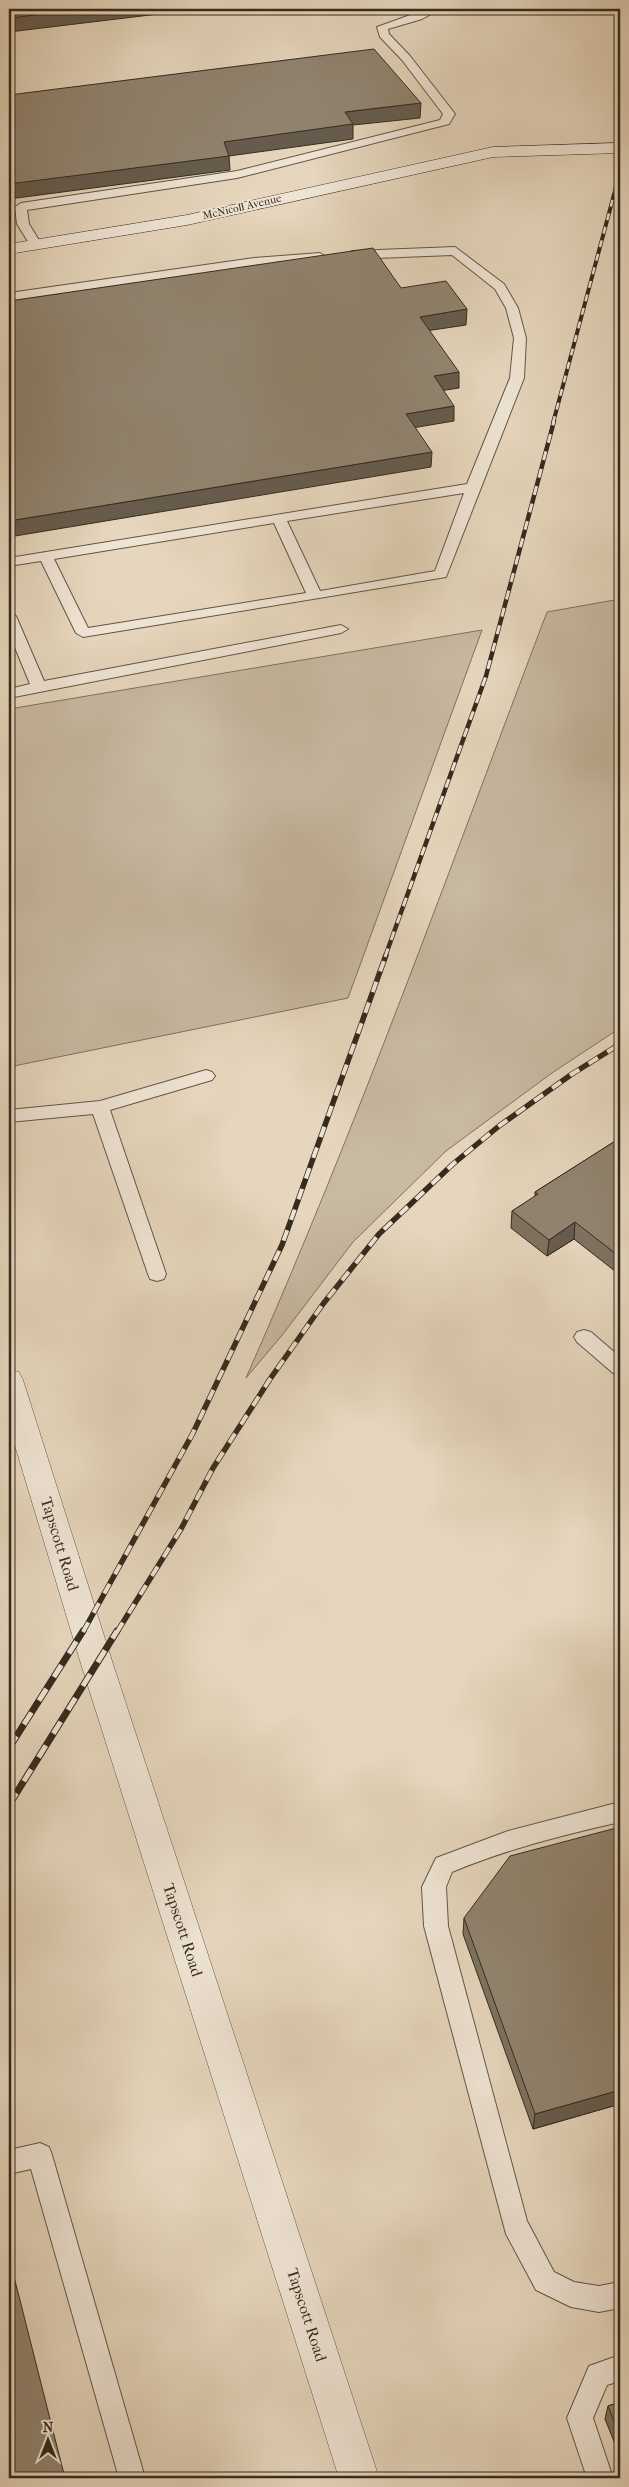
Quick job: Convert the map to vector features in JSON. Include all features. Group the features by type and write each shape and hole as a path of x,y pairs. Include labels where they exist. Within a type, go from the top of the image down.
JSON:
{"main road":[{"name":"McNicoll Avenue","path":"9,249 187,220 493,152 620,148"},
{"name":"McNicoll Avenue","path":"474,157 497,163 620,158"},
{"name":"Tapscott Road","path":"9,1380 97,1664 359,2478"}],"lane":[{"path":"36,245 15,208 237,174 343,146 424,129 445,122 449,114 406,58 384,35 382,27 418,17 435,9"},
{"path":"9,297 254,262 336,256 455,252 500,287 508,301 520,338 517,378 473,487 441,574 83,633 46,557"},
{"path":"9,562 473,487"},
{"path":"279,518 315,596"},
{"path":"9,616 39,687"},
{"path":"9,693 341,629"},
{"path":"9,1116 100,1107 206,1076"},
{"path":"100,1107 157,1274"},
{"path":"584,1337 620,1368"},
{"path":"620,1812 562,1824 477,1850 444,1865 434,1887 436,1926 514,2225 545,2281 571,2294 599,2299 620,2295"},
{"path":"9,2162 40,2155 132,2478"},
{"path":"600,2478 580,2418 598,2375 620,2368"}],"shaded area":[{"path":"620,599 620,1028 552,1073 446,1151 353,1242 283,1334 246,1378 287,1284 364,1093 547,612"},
{"path":"482,630 348,998 9,1067 9,709"}],"building":[{"path":"9,9 86,9 9,18"},
{"path":"374,49 421,103 345,112 353,124 224,142 229,156 9,184 9,95"},
{"path":"373,248 401,288 446,281 467,309 420,317 459,372 434,376 454,406 406,414 432,452 9,521 9,301"},
{"path":"620,1138 620,1257 575,1222 549,1240 512,1211 538,1194 535,1192"},
{"path":"620,1827 620,2090 535,2114 464,1918 510,1856"},
{"path":"9,2257 65,2478 9,2478"},
{"path":"620,2402 620,2432 608,2406"}],"railway":[{"path":"553,423 620,172"},
{"path":"385,957 486,676 554,421"},
{"path":"83,1632 193,1433 282,1245 386,955"},
{"path":"117,1632 181,1529 213,1468 270,1379 323,1304 379,1234 453,1164 499,1126 572,1074 620,1044"},
{"path":"9,1748 83,1631"},
{"path":"9,1805 117,1631"}]}
